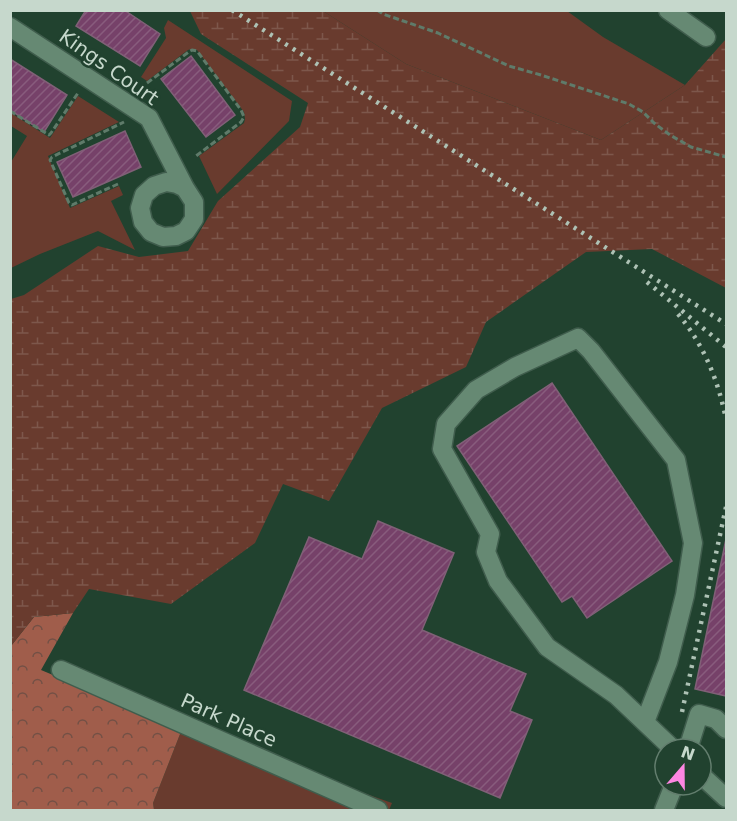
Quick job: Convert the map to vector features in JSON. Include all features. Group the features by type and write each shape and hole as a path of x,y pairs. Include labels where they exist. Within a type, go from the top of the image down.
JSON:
{"street":[{"path":"669,11 706,37"},
{"name":"Kings Court","path":"10,27 149,118 185,188"},
{"path":"645,722 668,662 685,595 693,543 676,460 591,351 578,338 515,367 476,390 446,424 442,449 490,534 486,552 498,581 547,647 616,695 661,737"},
{"name":"Park Place","path":"61,670 378,810"},
{"path":"691,737 699,714 716,719 726,729"},
{"path":"713,786 726,798"}],"path":[{"path":"376,10 438,33 509,66 613,97 643,112 670,135 691,147 726,157"},
{"path":"147,83 190,51 197,51 242,110 244,117 241,122 196,156"},
{"path":"10,111 49,135 78,93"},
{"path":"118,184 73,205 70,204 50,160 124,122"}],"green space":[{"path":"190,11 323,11 406,64 601,140 685,85 726,39 726,288 652,249 586,252 486,322 466,367 382,408 329,501 283,484 255,543 171,604 89,589 73,613 34,617 11,646 11,299 24,295 98,246 139,257 188,251 218,201 300,127 308,103 201,34"},
{"path":"323,11 567,11 603,37 685,85 601,140 406,64"},
{"path":"168,20 292,101 289,121 217,194 199,156 244,123 244,112 197,50 188,50 147,81 141,77 166,38 164,28"},
{"path":"78,96 119,122 48,156 70,208 119,186 123,195 111,201 135,250 98,231 11,268 11,162 27,136 11,126 11,113 50,138"},
{"path":"73,613 41,670 182,729 153,803 154,810 11,810 11,646 34,617"},
{"path":"182,729 392,803 389,810 154,810 153,803"}],"building":[{"path":"86,10 124,10 160,34 140,66 76,26"},
{"path":"191,56 235,115 206,137 161,79"},
{"path":"10,59 67,95 44,132 10,110"},
{"path":"125,131 141,167 73,197 57,162"},
{"path":"552,383 672,561 587,618 572,596 562,602 457,446"},
{"path":"378,521 454,553 422,630 526,674 510,711 532,720 500,798 244,690 309,537 362,559"},
{"path":"726,539 726,696 695,689"}],"railway":[{"path":"232,10 726,324"},
{"path":"647,282 726,347"},
{"path":"678,314 695,338 709,364 719,390 726,419"},
{"path":"682,712 726,507"}]}
